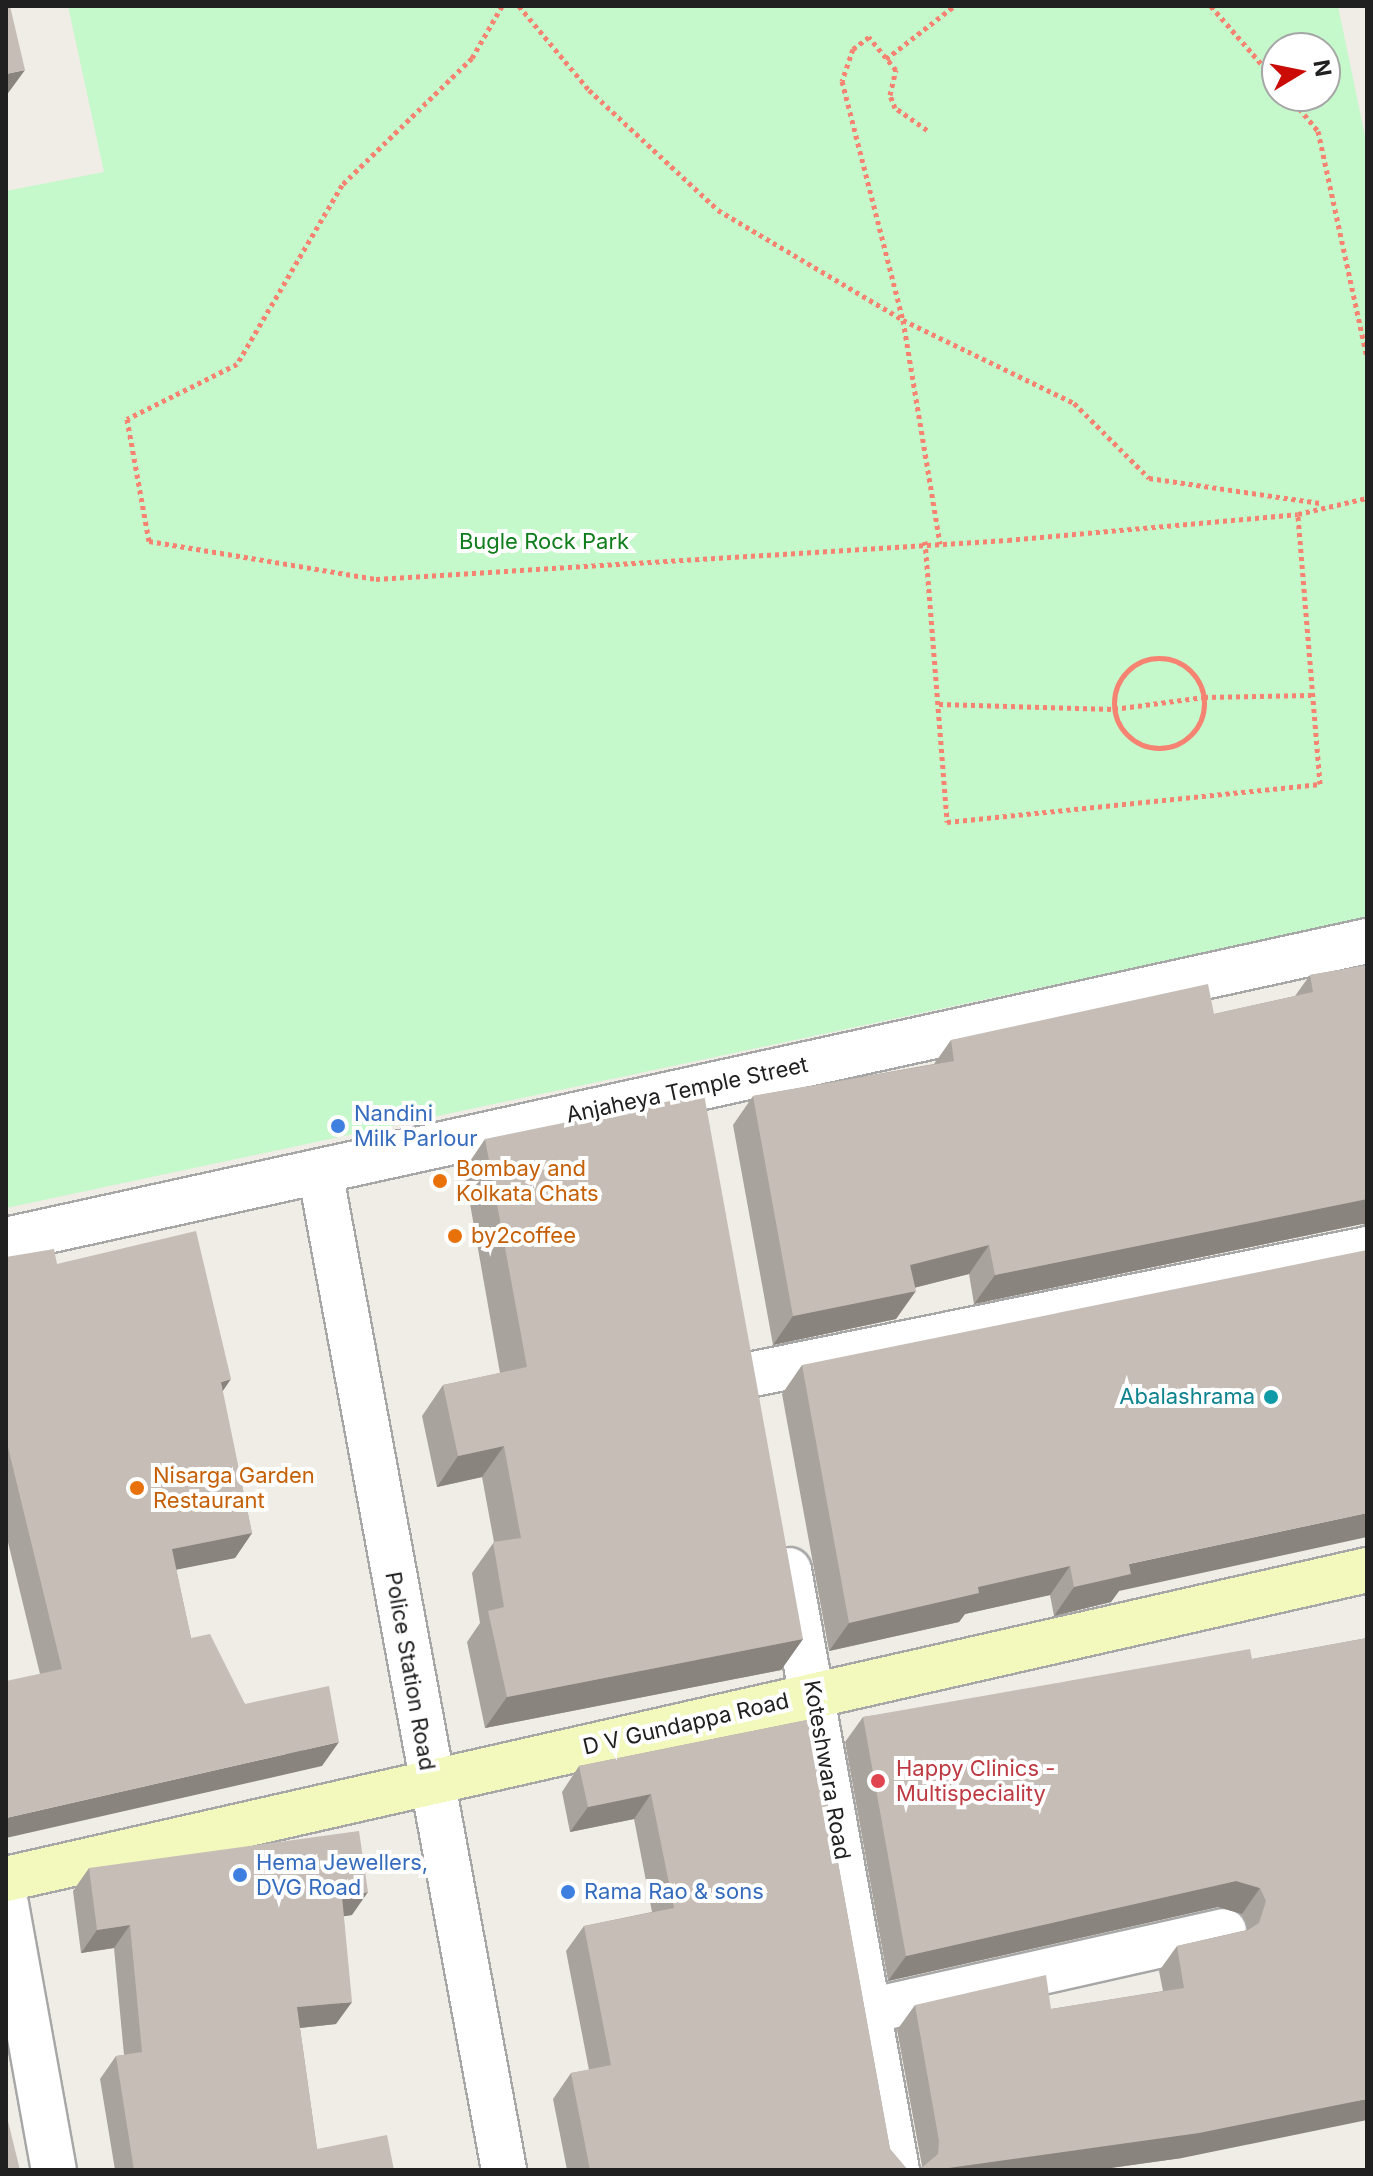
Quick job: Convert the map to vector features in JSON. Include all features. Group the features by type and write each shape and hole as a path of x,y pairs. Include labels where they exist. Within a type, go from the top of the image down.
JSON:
{"street":[{"name":"Anjaheya Temple Street","path":"6,1240 1367,941"},
{"path":"701,1087 708,1133"},
{"name":"Police Station Road","path":"320,1171 504,2170"},
{"path":"749,1375 1367,1249"},
{"path":"741,1329 758,1421"},
{"name":"Koteshwara Road","path":"780,1527 815,1695 897,2170"},
{"name":"D V Gundappa Road","path":"6,1879 1367,1570"},
{"path":"6,1904 54,2170"},
{"path":"869,2011 1224,1931"}],"path":[{"path":"502,6 472,58 342,185 237,364 127,419 149,541 376,579 925,541 940,544 1298,514 1322,503"},
{"path":"519,6 589,90 718,210 903,320 1074,403 1149,478 1322,503 1367,498"},
{"path":"886,59 954,6"},
{"path":"1211,6 1261,64"},
{"path":"927,130 895,108 890,95 896,70 869,37 853,49 842,81 903,320 940,544"},
{"path":"1302,112 1318,131 1367,357"},
{"path":"925,541 947,822 1320,784 1298,514"},
{"path":"1153,657 1177,660 1195,675 1204,697 1195,730 1166,749 1142,746 1123,731 1114,709 1116,685 1131,667 1153,657"},
{"path":"939,704 1114,709 1204,697 1311,695"}],"green space":[{"name":"Bugle Rock Park","path":"68,6 1338,6 1367,146 1367,918 6,1208 6,191 104,172"}],"building":[{"path":"6,6 10,6 25,70 6,74"},
{"path":"1367,965 1367,1199 995,1275 989,1245 910,1265 916,1291 793,1316 753,1096 954,1061 951,1040 1208,984 1214,1014 1313,992 1310,975"},
{"path":"704,1094 803,1639 507,1697 488,1611 504,1607 493,1542 521,1538 504,1446 458,1456 443,1385 527,1367 485,1139"},
{"path":"196,1231 231,1379 221,1382 252,1533 172,1549 191,1638 210,1634 245,1704 329,1686 339,1742 6,1818 6,1681 62,1669 6,1439 6,1257 54,1249 57,1264"},
{"path":"1367,1250 1367,1513 1129,1564 1131,1574 1074,1587 1070,1566 978,1587 979,1593 849,1623 802,1365"},
{"path":"1367,1638 1367,2099 1199,2133 934,2170 590,2170 571,2073 611,2065 584,1926 674,1908 651,1794 588,1807 579,1766 812,1719 890,2149 906,2168 920,2169 938,2154 939,2141 915,2005 1046,1975 1051,2009 1184,1988 1177,1946 1248,1930 1259,1923 1266,1901 1260,1888 1236,1881 906,1956 863,1717 1250,1649 1252,1659"},
{"path":"359,1831 368,1892 342,1896 352,2002 297,2007 317,2149 387,2135 394,2170 134,2170 116,2056 142,2052 130,1925 97,1930 89,1868"},
{"path":"6,2113 20,2170 6,2170"}],"place":[{"name":"Nandini Milk Parlour","path":"338,1126"},
{"name":"Bombay and Kolkata Chats","path":"440,1181"},
{"name":"by2coffee","path":"455,1236"},
{"name":"Abalashrama","path":"1271,1397"},
{"name":"Nisarga Garden Restaurant","path":"137,1488"},
{"name":"Happy Clinics - Multispeciality","path":"878,1781"},
{"name":"Hema Jewellers, DVG Road","path":"240,1875"},
{"name":"Rama Rao & sons","path":"568,1892"}]}
